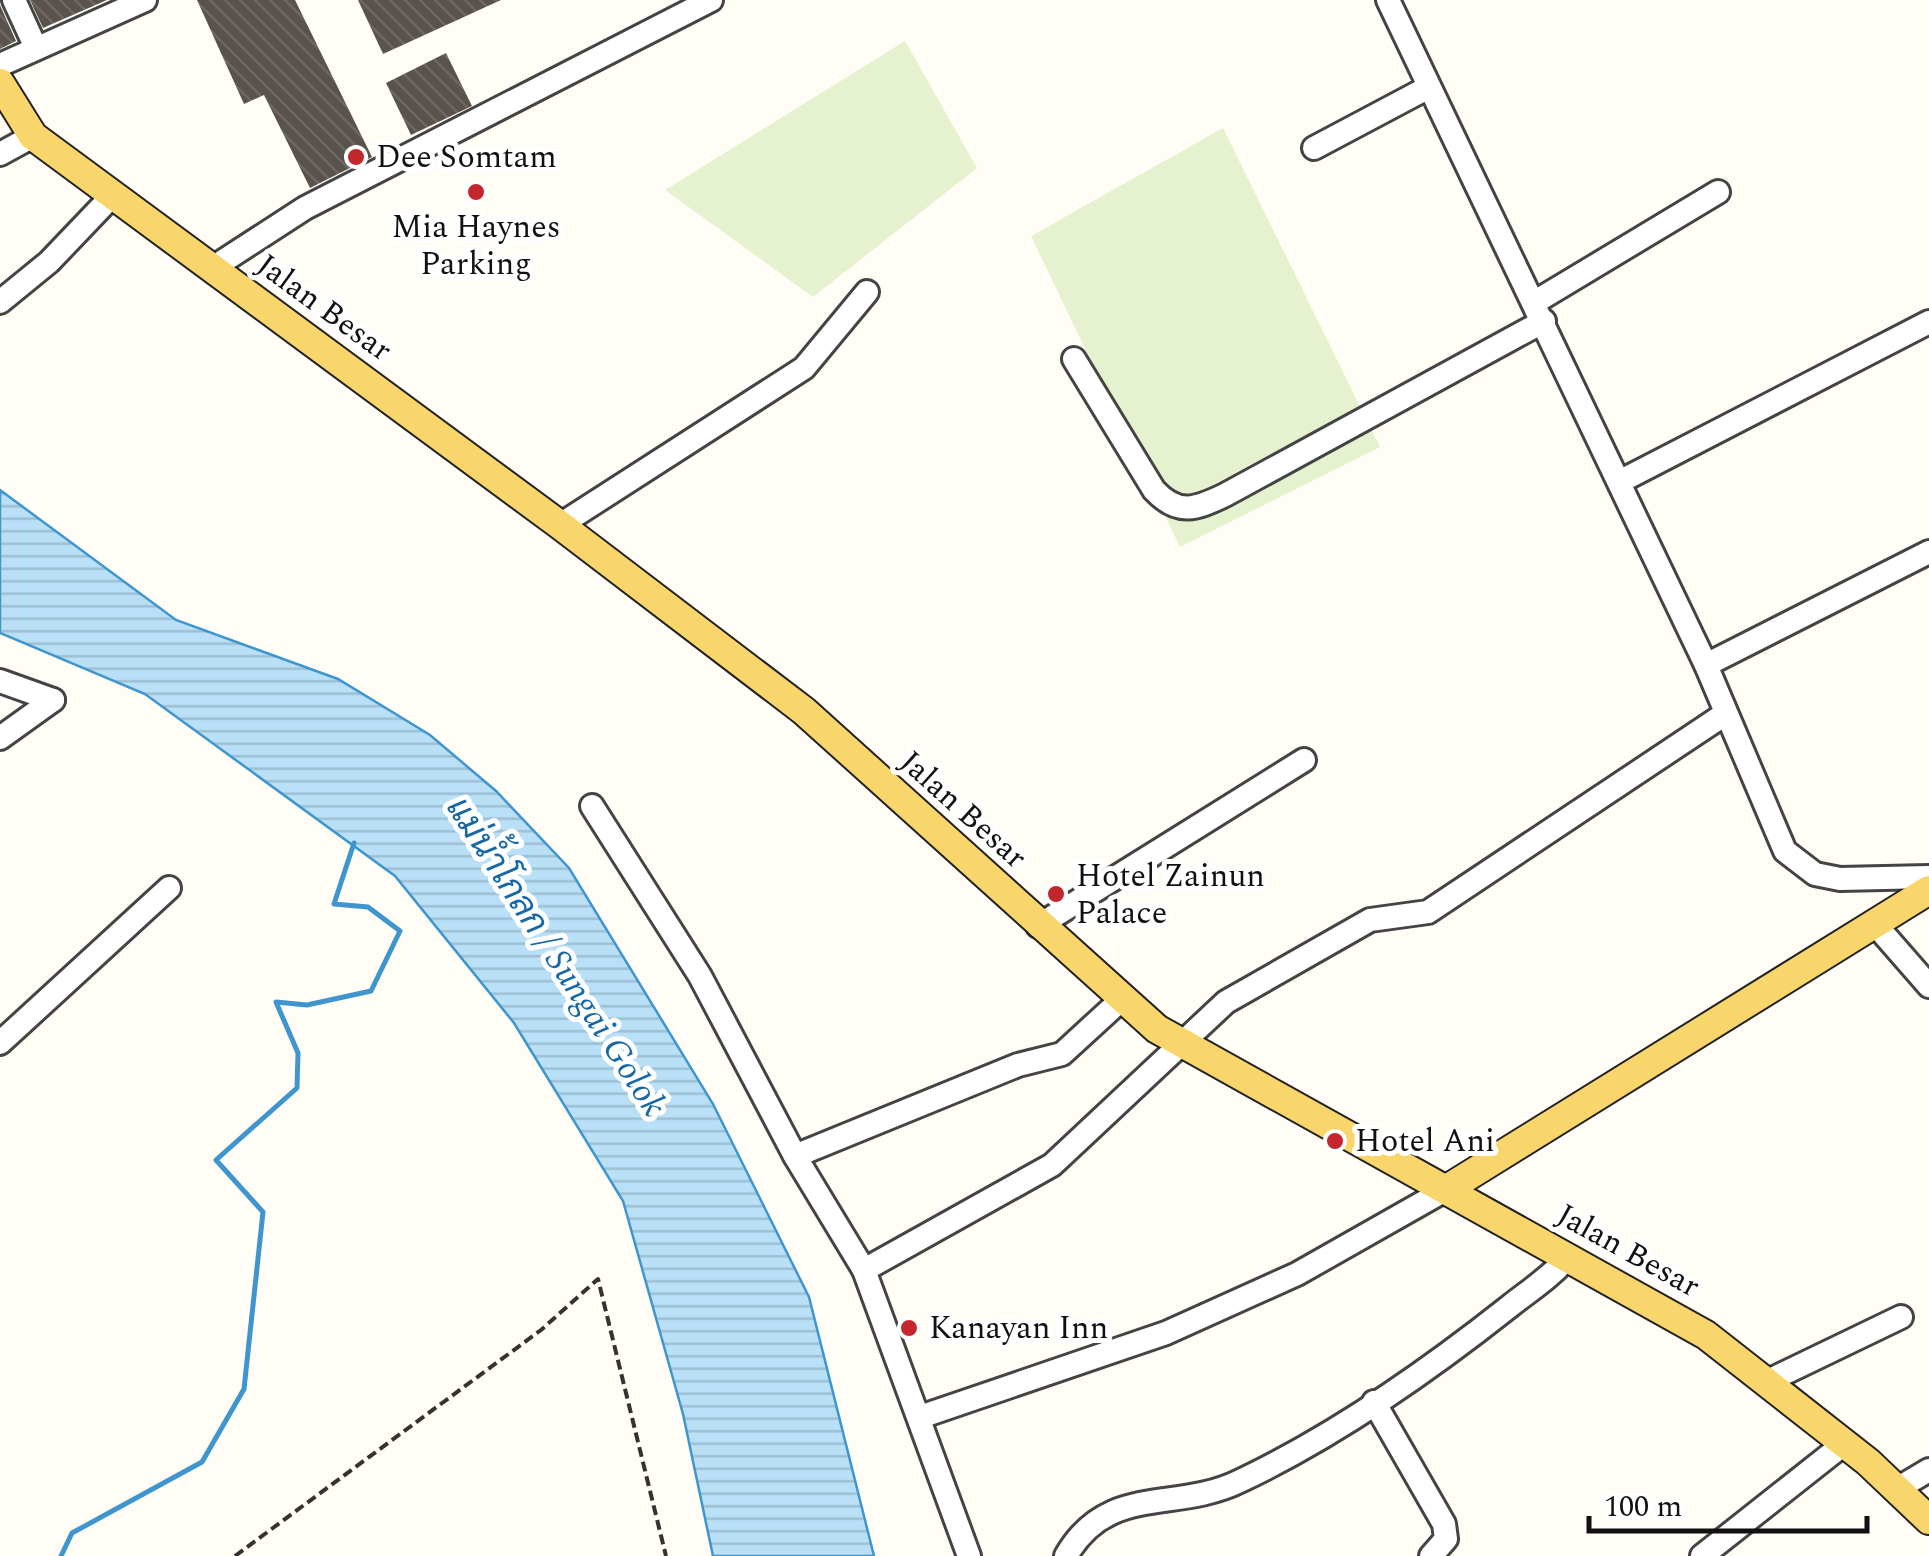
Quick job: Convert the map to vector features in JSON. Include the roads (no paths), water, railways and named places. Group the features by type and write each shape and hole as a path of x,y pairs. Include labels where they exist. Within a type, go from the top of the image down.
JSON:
{"main road":[{"name":"Jalan Besar","path":"0,83 33,136 560,525 804,712 1038,926 1158,1029 1706,1335 1844,1443 1929,1520"},
{"path":"1447,1188 1929,890"}],"street":[{"path":"14,0 36,48"},
{"path":"0,65 145,0"},
{"path":"211,269 305,208 711,0"},
{"path":"1388,0 1706,665 1779,837 1799,864 1840,879 1929,877"},
{"path":"1314,148 1430,87"},
{"path":"0,154 33,136"},
{"path":"1074,359 1154,490 1182,510 1225,495 1540,312 1718,192"},
{"path":"0,302 49,262 112,196"},
{"path":"560,525 804,368 868,292"},
{"path":"1620,482 1929,322"},
{"path":"1706,665 1929,552"},
{"path":"0,681 53,700 0,738"},
{"path":"864,1270 1052,1165 1226,1002 1370,920 1428,912 1725,714"},
{"path":"1038,926 1304,760"},
{"path":"592,806 700,976 795,1156 864,1270 969,1556"},
{"path":"0,1043 169,888"},
{"path":"1874,923 1929,986"},
{"path":"795,1156 1018,1065 1062,1054 1122,999"},
{"path":"920,1417 1166,1333 1297,1274 1447,1188"},
{"path":"1066,1556 1078,1535 1106,1512 1212,1492 1240,1482 1374,1402 1474,1334 1568,1257"},
{"path":"1766,1382 1901,1317"},
{"path":"1374,1402 1444,1524 1446,1540 1431,1556"},
{"path":"1702,1556 1844,1443"},
{"path":"1896,1489 1929,1470"}],"water":[{"name":"แม่น้ำโกลก / Sungai Golok","path":"0,490 176,620 338,679 430,735 496,791 569,868 713,1104 809,1297 874,1556 713,1556 683,1414 623,1201 514,1023 395,876 145,694 0,633"}],"waterway":[{"path":"61,1556 72,1533 202,1462 244,1389 263,1212 216,1160 297,1088 298,1053 276,1002 307,1005 371,991 400,931 368,907 334,904 354,843"}],"place":[{"name":"Dee Somtam","path":"356,157"},
{"name":"Mia Haynes Parking","path":"476,192"},
{"name":"Hotel Zainun Palace","path":"1056,894"},
{"name":"Hotel Ani","path":"1335,1141"},
{"name":"Kanayan Inn","path":"909,1328"}]}
